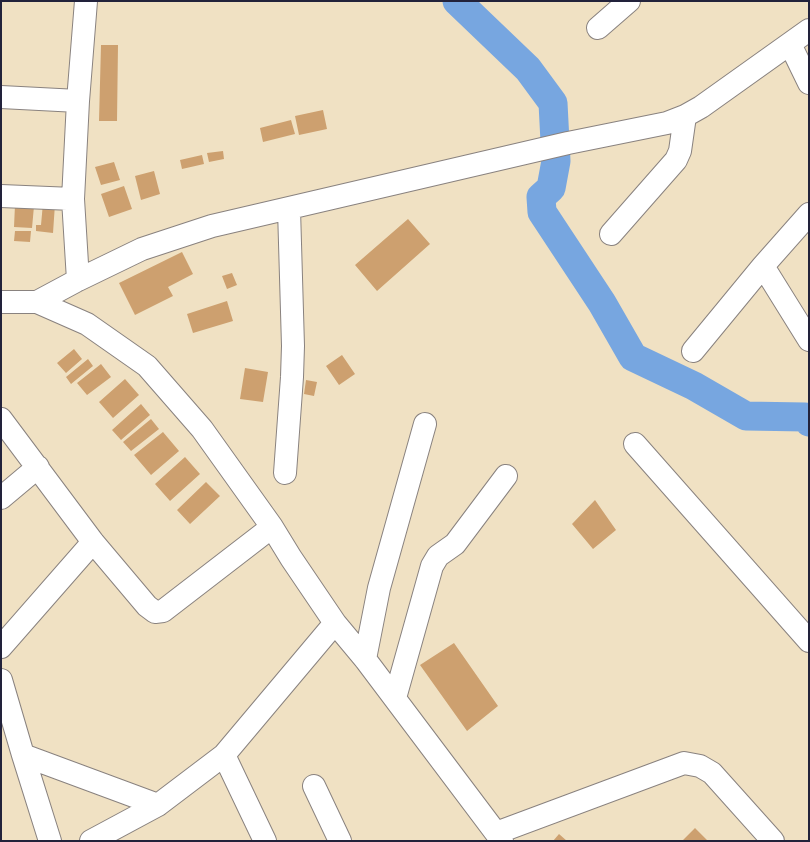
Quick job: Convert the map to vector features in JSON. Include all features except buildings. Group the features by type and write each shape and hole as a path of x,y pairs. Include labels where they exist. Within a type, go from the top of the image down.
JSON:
{"street":[{"path":"78,280 73,199 81,1"},
{"path":"598,28 630,1"},
{"path":"37,302 142,249 212,226 537,150 668,122 685,116 701,107 809,30"},
{"path":"790,44 809,84"},
{"path":"1,97 78,101"},
{"path":"611,234 676,160 680,151 685,116"},
{"path":"1,196 73,199"},
{"path":"285,473 293,346 289,209"},
{"path":"692,351 763,266 809,214"},
{"path":"763,266 809,340"},
{"path":"1,302 37,302 87,324 147,366 202,429 272,527 291,558 336,623 395,698 499,837 684,763 700,766 712,773 773,841"},
{"path":"1,419 93,542 147,606 155,612 163,611 272,527"},
{"path":"365,659 380,588 425,424"},
{"path":"635,444 809,641"},
{"path":"1,498 38,467"},
{"path":"395,698 432,566 438,556 455,544 506,476"},
{"path":"1,647 93,542"},
{"path":"92,841 158,805 224,755 336,623"},
{"path":"1,680 50,841"},
{"path":"23,755 158,805"},
{"path":"224,755 265,841"},
{"path":"314,786 340,841"}],"waterway":[{"path":"457,1 528,69 553,103 556,161 551,188 541,197 542,212 602,303 633,357 694,386 746,416 805,417 809,422"}]}
